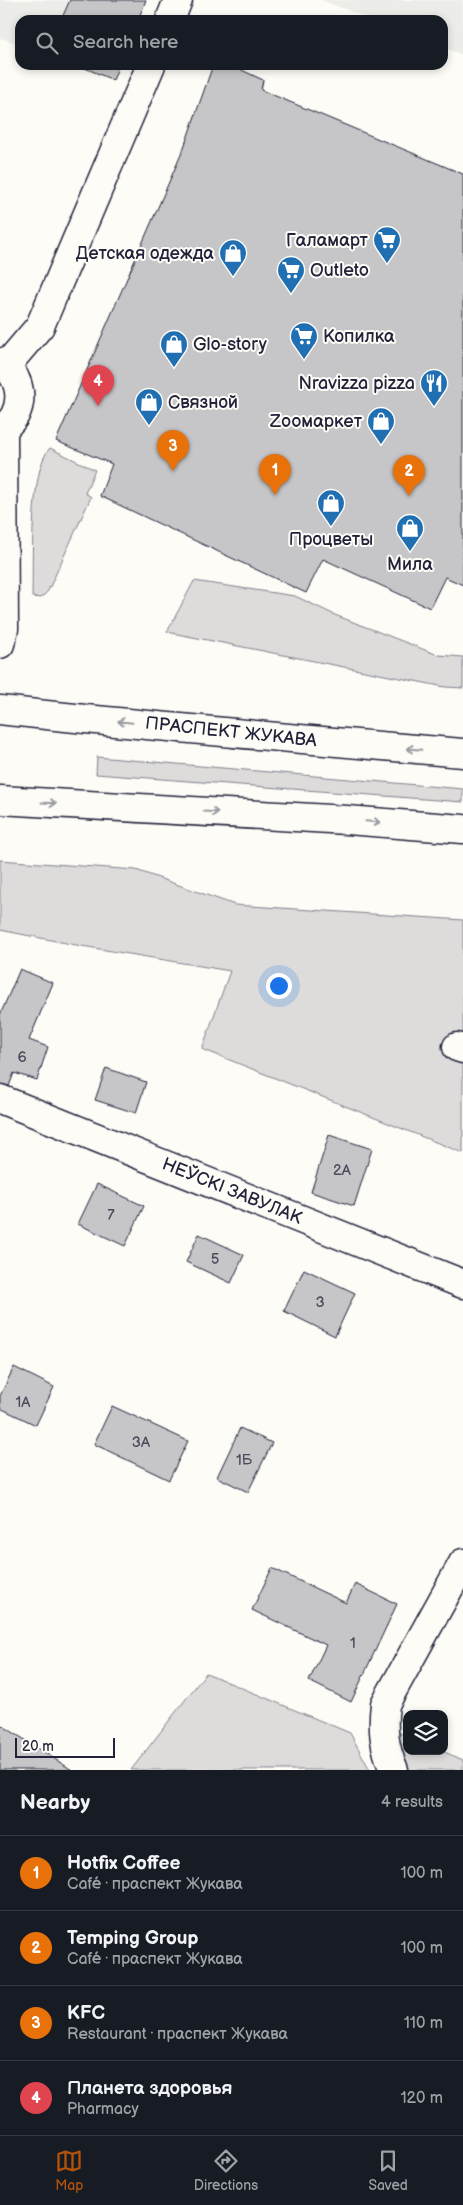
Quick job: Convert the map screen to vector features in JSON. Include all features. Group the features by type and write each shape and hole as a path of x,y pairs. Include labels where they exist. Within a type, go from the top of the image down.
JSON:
{"street":[{"path":"172,15 178,0"},
{"path":"0,644 4,630 2,431 14,415 19,403 20,393 18,383 3,364 40,326 149,70"},
{"name":"ПРАСПЕКТ ЖУКАВА","path":"0,710 89,720 463,753"},
{"path":"0,800 337,819 463,829"},
{"name":"НЕЎСКІ ЗАВУЛАК","path":"0,1099 463,1284"},
{"path":"394,1770 389,1758 382,1728 385,1704 463,1563"}],"shaded area":[{"path":"0,0 146,0 140,15 15,15 15,42 0,38"},
{"path":"321,0 463,0 463,55 448,50 448,15 360,15"},
{"path":"50,448 95,470 85,493 91,497 48,591 41,598 32,597 35,496 43,459"},
{"path":"194,581 295,596 335,615 438,655 463,657 463,688 445,687 167,632"},
{"path":"97,757 463,789 463,802 96,774"},
{"path":"0,860 136,870 235,905 463,920 463,1153 202,1049 230,971 0,930"},
{"path":"206,1673 350,1733 370,1770 131,1770"},
{"path":"392,1730 403,1734 403,1755 448,1754 463,1760 463,1770 407,1770"}],"building":[{"path":"70,0 146,0 140,15 63,15"},
{"path":"90,70 117,70 113,80"},
{"name":"Outleto","path":"211,70 242,70 263,80 261,90 463,174 463,585 445,577 430,608 323,559 306,593 100,496 112,464 56,441 183,150"},
{"path":"20,969 53,983 29,1040 48,1047 37,1080 14,1073 9,1086 0,1084 0,1015"},
{"path":"106,1068 146,1082 136,1113 95,1100"},
{"path":"329,1135 372,1149 354,1206 311,1192"},
{"path":"97,1184 144,1206 125,1246 78,1224"},
{"path":"199,1234 244,1255 231,1283 186,1262"},
{"path":"304,1269 355,1293 335,1336 284,1311"},
{"path":"14,1367 54,1387 36,1425 0,1408 0,1396"},
{"path":"112,1406 188,1441 169,1480 94,1444"},
{"path":"240,1428 272,1443 248,1492 217,1477"},
{"path":"272,1568 346,1603 355,1584 397,1604 351,1702 309,1681 326,1645 252,1610"},
{"path":"0,1724 72,1770 0,1770"}],"place":[{"name":"Галамарт","path":"387,264"},
{"name":"Детская одежда","path":"233,277"},
{"name":"Outleto","path":"291,294"},
{"name":"Копилка","path":"304,360"},
{"name":"Glo-story","path":"174,368"},
{"name":"Планета здоровья","path":"98,406"},
{"name":"Nravizza pizza","path":"434,407"},
{"name":"Связной","path":"149,426"},
{"name":"Zooмаркет","path":"381,445"},
{"name":"KFC","path":"173,471"},
{"name":"Hotfix Coffee","path":"275,495"},
{"name":"Temping Group","path":"409,496"},
{"name":"Процветы","path":"331,527"},
{"name":"Мила","path":"410,552"}]}
